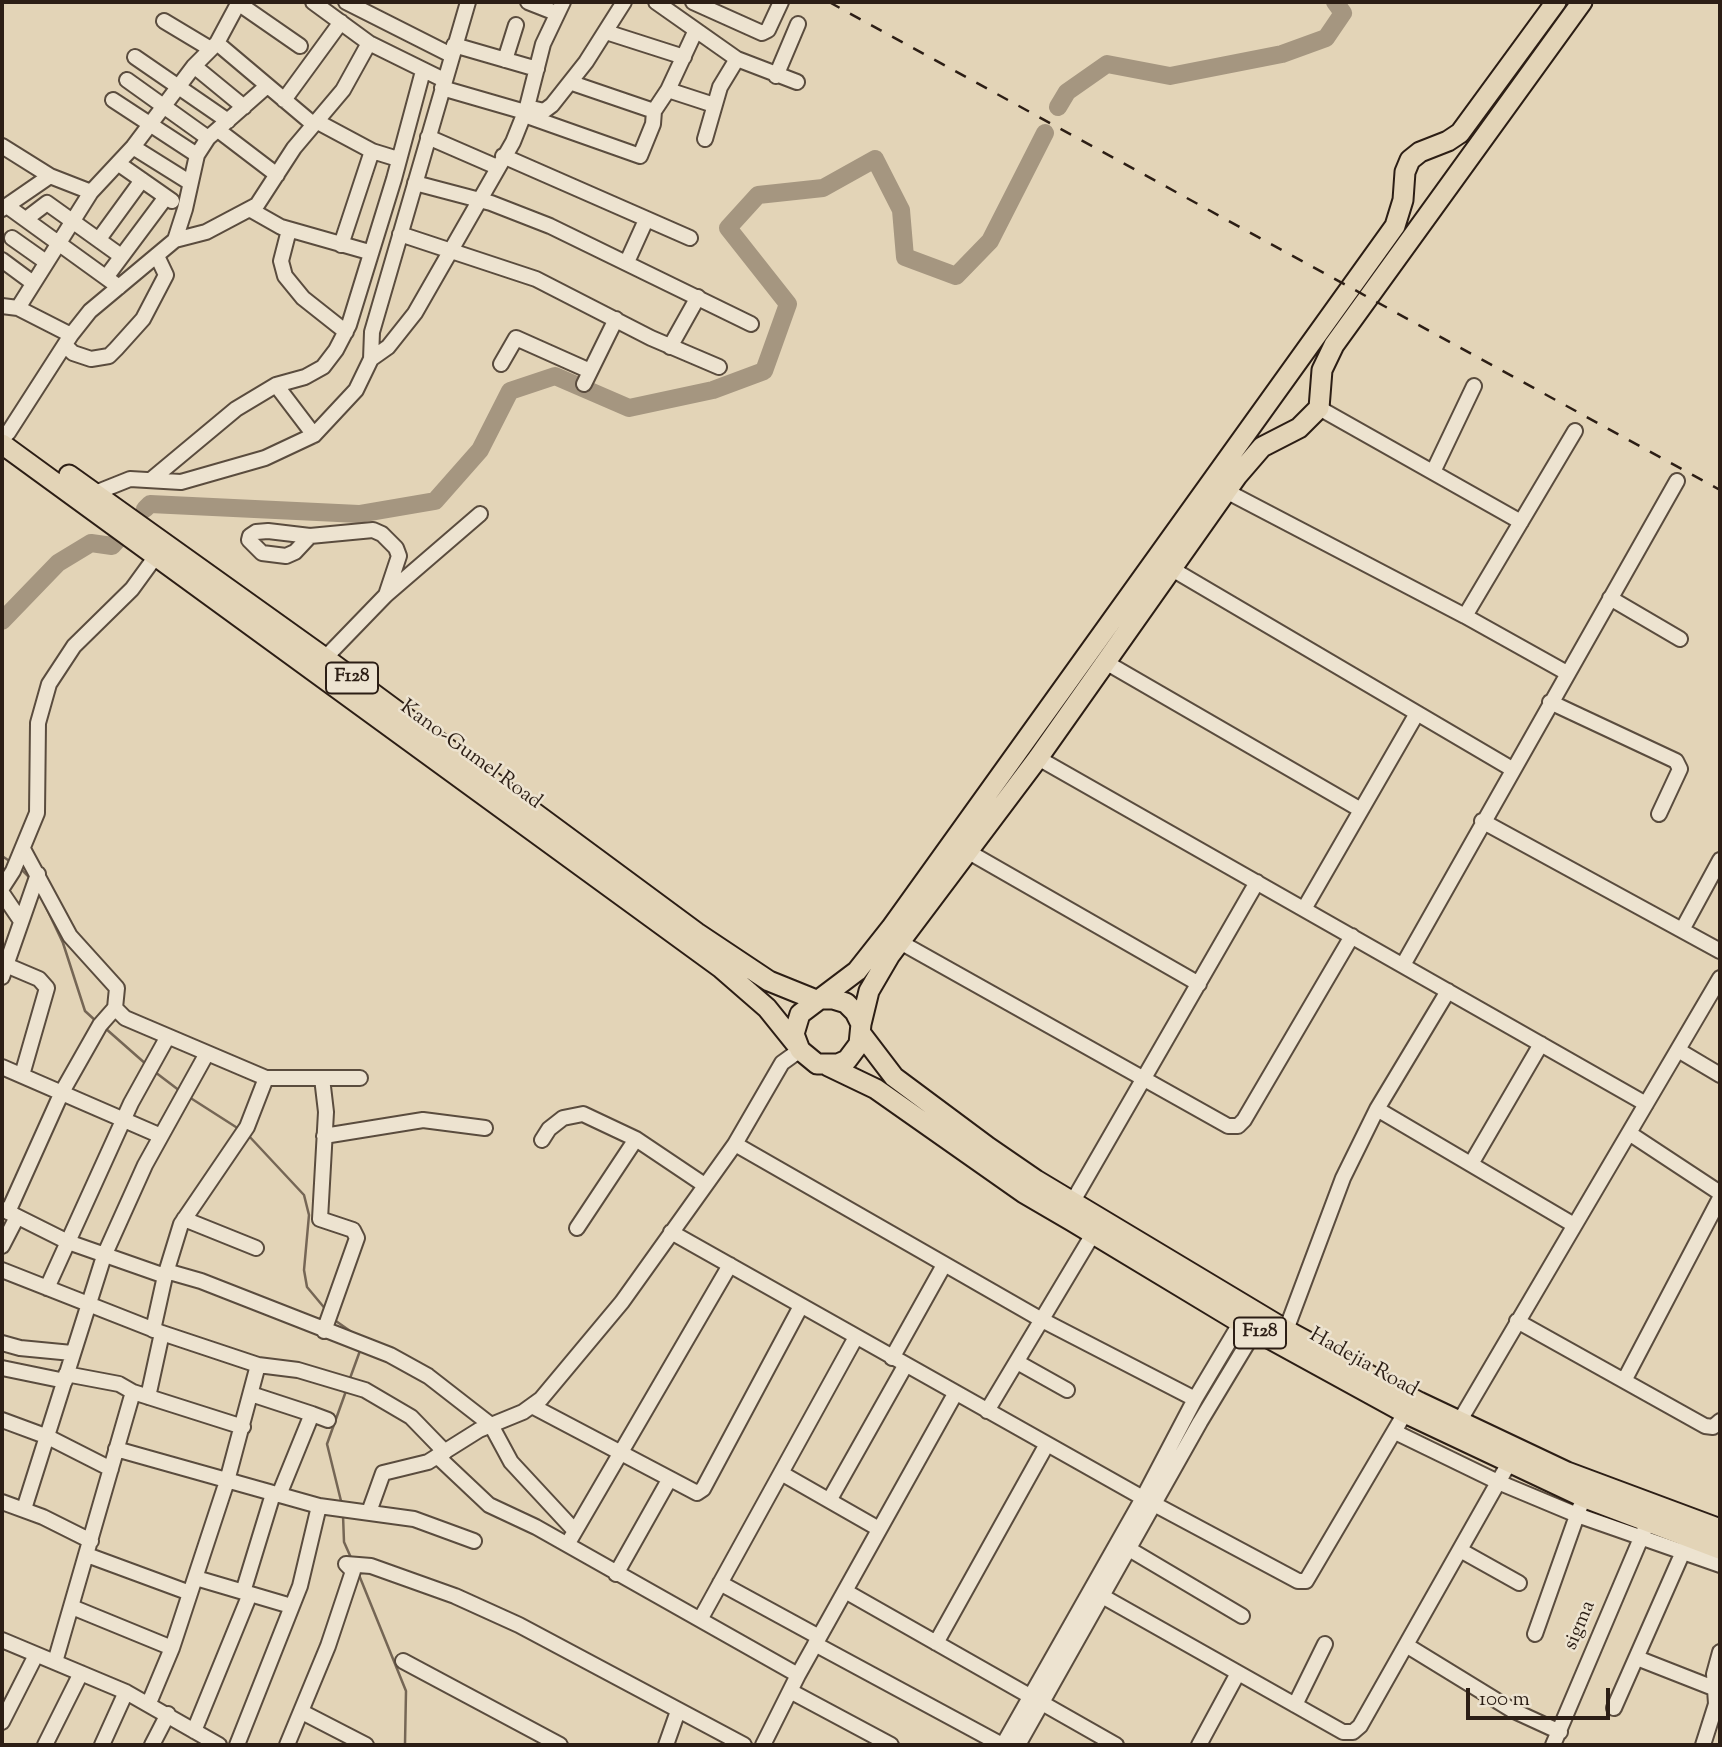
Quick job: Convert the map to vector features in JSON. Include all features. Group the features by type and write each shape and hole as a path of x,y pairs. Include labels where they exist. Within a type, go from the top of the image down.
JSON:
{"main road":[{"path":"798,1047 795,1023 807,1006 857,971 891,928 1395,226 1403,200 1405,172 1410,160 1420,152 1448,141 1472,119 1556,2"},
{"path":"828,1066 847,1060 855,1053 869,991 900,942 1107,663 1226,491 1262,447 1300,428 1319,408 1322,370 1326,358 1582,2"},
{"path":"1354,281 1371,293"},
{"name":"Kano-Gumel Road","path":"4,436 156,555 405,726 697,933 762,977 818,1000"},
{"name":"Kano-Gumel Road","path":"4,436 95,492 325,658 405,726 720,968 767,1008 798,1047"},
{"name":"F128","path":"818,1000 833,999 846,1003 855,1012 861,1029"},
{"name":"Hadejia Road","path":"861,1029 894,1077 1035,1180 1073,1201 1252,1319 1405,1413 1509,1463 1580,1506 1686,1545 1720,1549"},
{"name":"F128","path":"798,1047 807,1058 828,1066"},
{"name":"Hadejia Road","path":"828,1066 877,1089 1024,1193 1093,1234 1252,1319 1286,1330 1459,1422 1578,1476 1720,1530"}],"street":[{"path":"19,308 91,192 119,164 194,66 213,46 238,2 300,46"},
{"path":"313,2 369,43 443,84 526,111 638,156 649,134 654,111 668,90 695,32"},
{"path":"346,2 452,50 537,69"},
{"path":"371,359 388,347 415,313 451,253 526,111 543,44 559,7 528,2"},
{"path":"526,111 546,110 572,83 624,2"},
{"path":"656,2 737,59 797,82"},
{"path":"681,21 692,2 762,33 768,30 781,2"},
{"path":"95,492 130,479 181,482 265,458 314,435 356,390 371,359 372,332 465,3"},
{"path":"164,21 213,46 315,122 372,150 398,159"},
{"path":"284,100 341,22"},
{"path":"776,76 798,24"},
{"path":"505,60 516,25"},
{"path":"606,32 684,57"},
{"path":"4,436 90,311 175,240 206,232 251,210 267,193 315,122 343,90 369,43"},
{"path":"135,57 179,86 218,130 277,175"},
{"path":"705,139 714,104 737,59"},
{"path":"194,66 244,107"},
{"path":"152,479 236,409 276,385 305,377 323,367 346,332 423,71"},
{"path":"127,80 164,105 218,130"},
{"path":"572,83 654,111"},
{"path":"175,240 186,209 189,182 197,155 218,130 267,86"},
{"path":"668,90 714,104"},
{"path":"113,100 197,155"},
{"path":"428,137 579,187 690,238"},
{"path":"2,146 50,176 91,192"},
{"path":"133,147 189,182"},
{"path":"341,245 372,150"},
{"path":"119,164 186,209"},
{"path":"50,176 4,208 60,242 107,275 119,287"},
{"path":"99,239 142,180"},
{"path":"415,183 478,199 550,226 751,324"},
{"path":"107,275 166,197"},
{"path":"26,219 47,203 121,256"},
{"path":"251,210 262,219 289,230 369,253"},
{"path":"627,262 646,220"},
{"path":"289,230 281,261 285,276 303,298 346,332"},
{"path":"400,234 536,279 670,346 719,366"},
{"path":"12,238 46,261"},
{"path":"2,306 19,308 68,340 73,354 91,359 109,356 143,319 166,275 157,256"},
{"path":"2,260 33,283"},
{"path":"670,346 698,297"},
{"path":"502,364 516,338 587,377 616,319"},
{"path":"276,385 314,435"},
{"path":"1433,472 1474,386"},
{"path":"1319,408 1521,522"},
{"path":"1465,615 1575,431"},
{"path":"1403,965 1482,821 1677,481"},
{"path":"1226,491 1465,615 1567,673"},
{"path":"325,658 386,595 480,514"},
{"path":"310,536 373,530 382,534 396,548 399,556 386,595"},
{"path":"21,921 2,890 18,860 37,813 38,723 49,684 74,646 132,589 156,555"},
{"path":"1172,569 1416,715 1512,769"},
{"path":"1610,598 1680,639"},
{"path":"1107,663 1362,810"},
{"path":"1550,702 1676,761 1681,769 1660,814"},
{"path":"1304,909 1416,715"},
{"path":"1038,758 1646,1104"},
{"path":"1482,821 1720,951"},
{"path":"967,851 1199,984"},
{"path":"2,1246 9,1213 62,1092 102,1023 115,1008 117,988 113,981 80,951 35,879 18,860"},
{"path":"1682,930 1720,860"},
{"path":"22,1075 47,988 39,979 4,971 35,879"},
{"path":"1073,1201 1258,882"},
{"path":"900,942 1146,1077 1228,1126 1238,1126 1352,936"},
{"path":"1459,1422 1720,978"},
{"path":"1286,1330 1343,1178 1377,1109 1448,991"},
{"path":"115,1008 125,1018 167,1038 266,1078 360,1078"},
{"path":"47,1288 124,1119 167,1038"},
{"path":"1471,1164 1541,1044"},
{"path":"369,1512 383,1473 419,1465 441,1454 491,1425 532,1406 557,1382 622,1302 703,1184 735,1144 782,1063 798,1047"},
{"path":"1678,1050 1720,1075"},
{"path":"24,1509 104,1256 145,1164 206,1055"},
{"path":"2,1067 161,1136"},
{"path":"148,1397 166,1274 184,1219 245,1130 266,1078"},
{"path":"322,1078 326,1112 320,1219 353,1230 357,1238 328,1322"},
{"path":"1377,1109 1574,1225"},
{"path":"542,1140 563,1118 583,1114 636,1139 703,1184"},
{"path":"324,1136 423,1120 485,1128"},
{"path":"1625,1379 1720,1195 1629,1133"},
{"path":"577,1228 636,1139"},
{"path":"735,1144 1042,1320 1195,1399"},
{"path":"9,1213 104,1256 201,1281 328,1322 357,1344 390,1355 418,1370 491,1425 511,1462 575,1531"},
{"path":"184,1219 256,1248"},
{"path":"671,1232 955,1394 1298,1581 1306,1581 1405,1413"},
{"path":"987,1411 1093,1234"},
{"path":"567,1545 730,1265"},
{"path":"892,1358 944,1265"},
{"path":"2,1270 87,1305 258,1365 298,1370 365,1390 388,1401 418,1423 441,1454 489,1505 567,1545 798,1675"},
{"path":"532,1406 697,1493 703,1489 801,1306"},
{"path":"720,1583 817,1641 1003,1745 1036,1701 1102,1596 1129,1549 1195,1399 1252,1319"},
{"path":"1018,1745 1036,1701 1252,1319"},
{"path":"1517,1321 1705,1426 1713,1427 1720,1421"},
{"path":"701,1619 856,1337"},
{"path":"2,1343 20,1348 72,1353"},
{"path":"1017,1362 1068,1390"},
{"path":"149,1703 172,1648 196,1578 243,1427 258,1365"},
{"path":"830,1499 905,1366"},
{"path":"2,1368 119,1384 133,1392 243,1427"},
{"path":"55,1662 133,1392"},
{"path":"251,1394 328,1420"},
{"path":"763,1745 792,1692 798,1675 955,1394"},
{"path":"200,1738 276,1494 312,1414"},
{"path":"2,1420 48,1437 111,1469"},
{"path":"1395,1432 1497,1482 1580,1506 1535,1634"},
{"path":"936,1643 1047,1444"},
{"path":"116,1449 319,1506 414,1519 474,1541"},
{"path":"1102,1596 1343,1732 1353,1732 1360,1726 1509,1463"},
{"path":"781,1473 879,1529"},
{"path":"616,1574 669,1480"},
{"path":"2,1502 24,1509 89,1548 191,1593"},
{"path":"237,1745 305,1571 319,1506"},
{"name":"sigma","path":"1553,1745 1644,1530"},
{"path":"1614,1708 1686,1545 1720,1565"},
{"path":"1129,1549 1242,1616"},
{"path":"1460,1549 1519,1583"},
{"path":"287,1745 302,1712 350,1567 371,1566 455,1596 519,1625 744,1745"},
{"path":"196,1578 291,1606"},
{"path":"845,1591 1116,1745"},
{"path":"72,1607 172,1648"},
{"path":"2,1640 149,1703 200,1738 219,1745"},
{"path":"1295,1705 1325,1644"},
{"path":"1406,1645 1512,1710 1560,1732"},
{"path":"1703,1745 1716,1704 1714,1674 1720,1652"},
{"path":"2,1722 36,1655"},
{"path":"1637,1658 1716,1689"},
{"path":"403,1661 560,1745"},
{"path":"45,1745 81,1673"},
{"path":"1199,1745 1238,1673"},
{"path":"102,1745 126,1692"},
{"path":"792,1692 883,1744"},
{"path":"666,1745 678,1710"},
{"path":"302,1712 366,1745"},
{"path":"152,1745 168,1714"}],"waterway":[{"path":"1058,107 1067,92 1107,64 1170,76 1282,54 1326,38 1343,13 1335,2"},
{"path":"145,509 150,504 359,514 435,501 480,450 510,391 555,376 629,408 713,390 764,371 788,304 728,228 758,195 823,188 875,159 901,210 905,257 956,276 990,241 1045,133"},
{"path":"2,621 58,563 91,543 112,546 121,536"},
{"path":"2,856 11,862"},
{"path":"20,868 30,878"},
{"path":"45,905 63,943 85,1011 97,1022"},
{"path":"105,1028 147,1065"},
{"path":"155,1072 180,1091"},
{"path":"189,1097 239,1129"},
{"path":"248,1135 304,1195 309,1215 304,1270 307,1287 327,1311"},
{"path":"333,1319 353,1333"},
{"path":"349,1381 361,1348"},
{"path":"342,1505 327,1444 346,1391"},
{"path":"343,1515 344,1542 352,1560"},
{"path":"359,1575 406,1691 405,1744"}],"railway":[{"path":"829,2 1720,490"}]}
